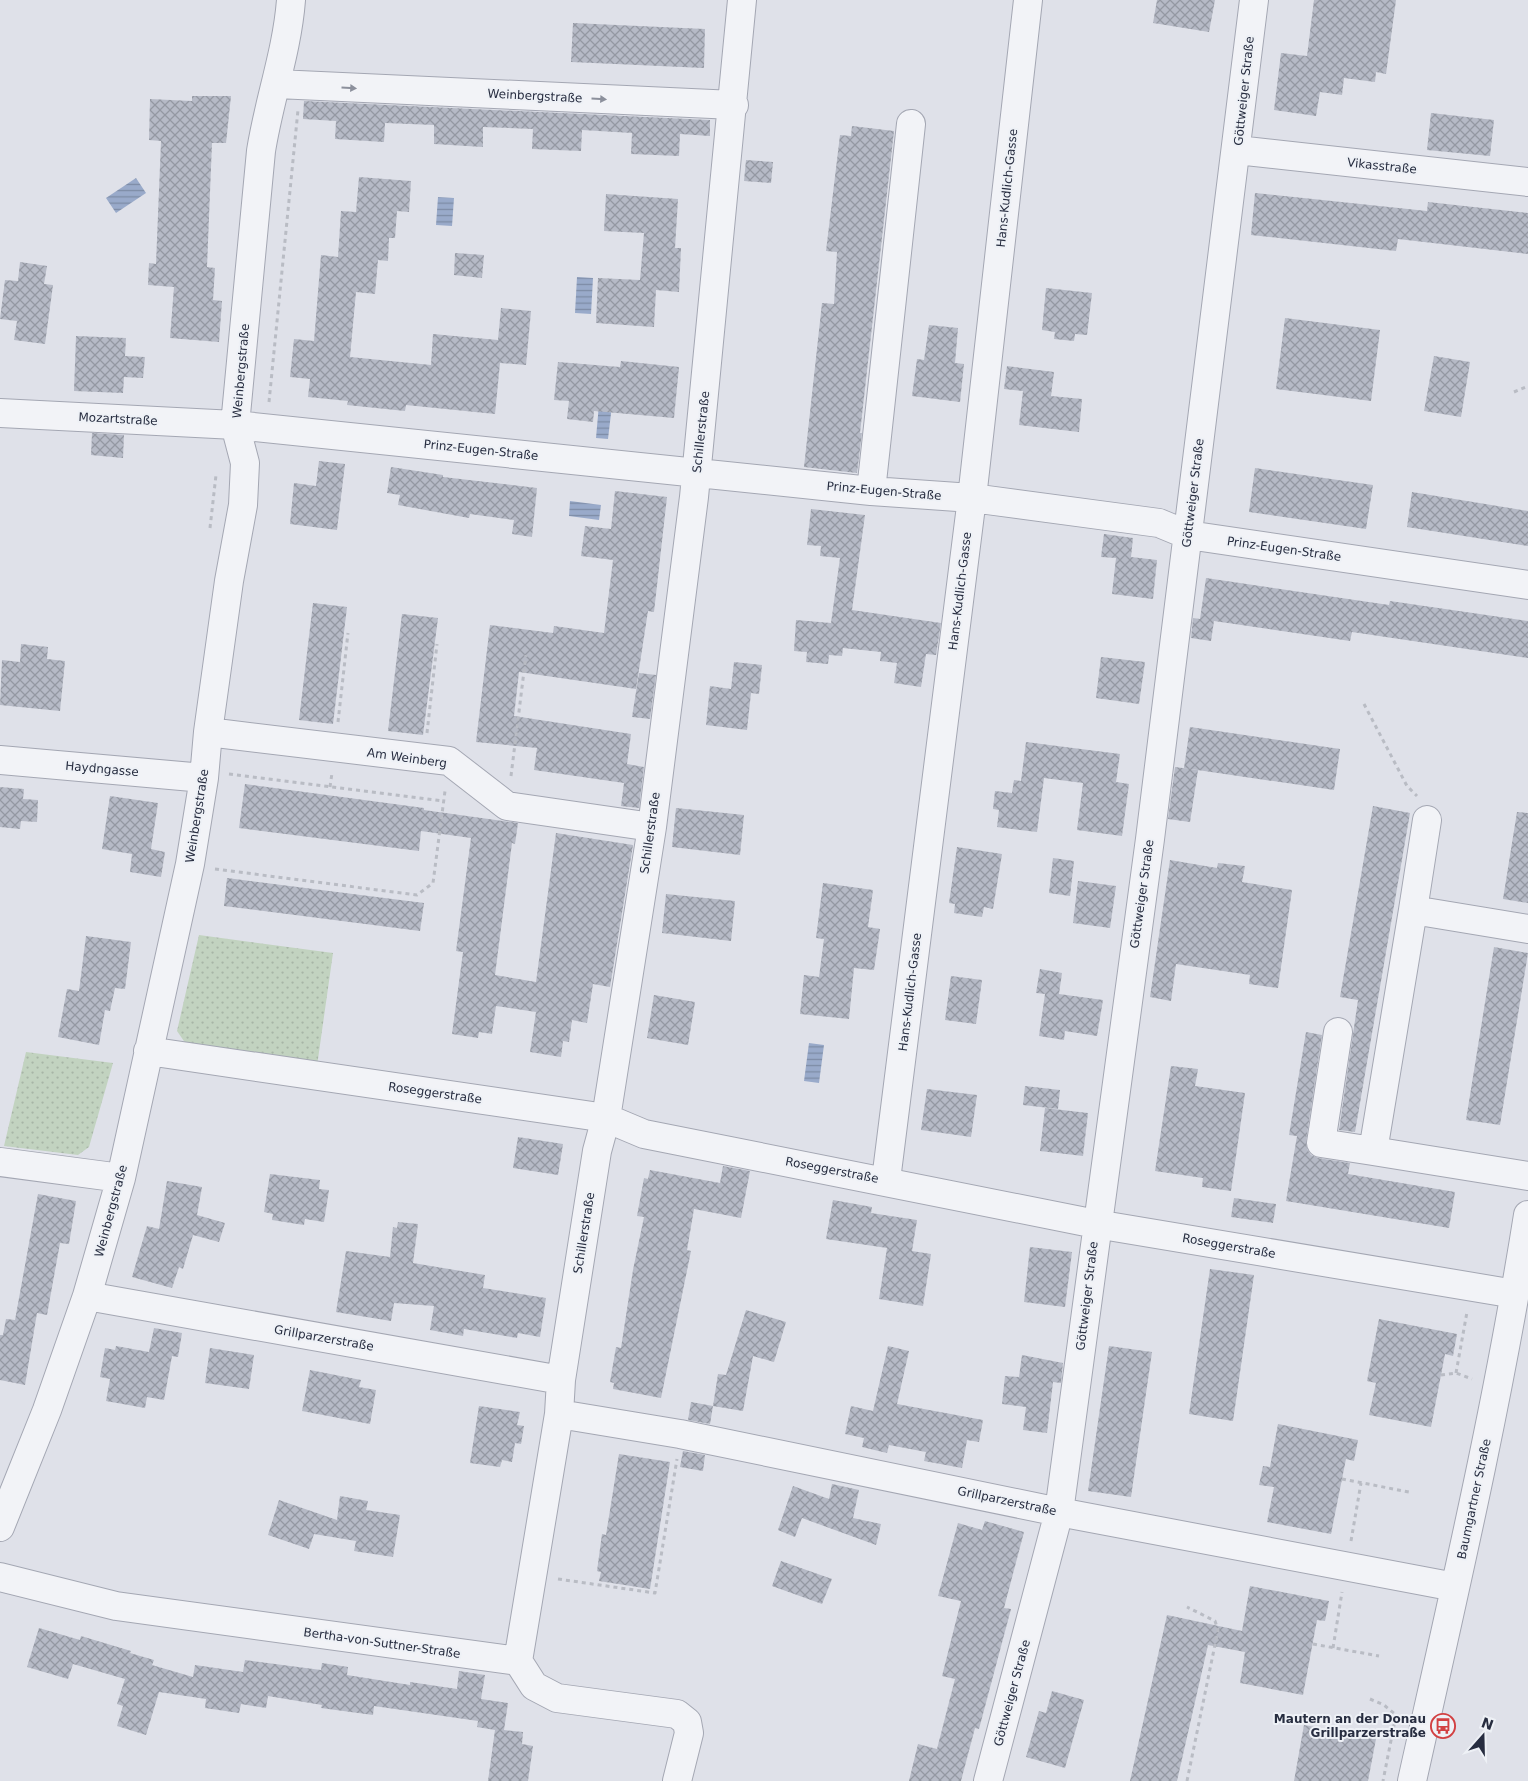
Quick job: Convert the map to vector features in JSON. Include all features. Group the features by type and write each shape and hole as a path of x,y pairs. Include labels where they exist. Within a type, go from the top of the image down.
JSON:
{"street":[{"name":"Weinbergstraße","path":"0,1527 47,1410 87,1296 121,1178 190,864 216,776 208,732 228,581 243,504 245,463 236,426 261,152 267,116 289,85 288,32 290,0"},
{"name":"Schillerstraße","path":"518,1661 559,1414 560,1380 597,1151 606,1118 652,827 697,472 734,105 742,0"},
{"name":"Hans-Kudlich-Gasse","path":"886,1180 972,498 1028,0"},
{"name":"Göttweiger Straße","path":"988,1781 1059,1512 1096,1224 1150,839 1237,150 1254,0"},
{"name":"Weinbergstraße","path":"289,85 734,105"},
{"path":"871,491 911,124"},
{"name":"Vikasstraße","path":"1237,150 1528,182"},
{"name":"Mozartstraße","path":"0,413 236,426"},
{"name":"Prinz-Eugen-Straße","path":"236,426 871,491 972,498 1159,523 1188,535 1528,586"},
{"name":"Am Weinberg","path":"208,732 436,760 507,806 652,827"},
{"name":"Haydngasse","path":"0,760 216,776"},
{"path":"1374,1151 1427,820"},
{"path":"1413,910 1528,928"},
{"path":"1338,1032 1321,1143 1528,1176"},
{"name":"Roseggerstraße","path":"148,1051 606,1118 644,1134 886,1180 1096,1224 1515,1294"},
{"path":"0,1162 121,1178"},
{"name":"Baumgartner Straße","path":"1412,1781 1455,1586 1515,1294 1528,1215"},
{"name":"Grillparzerstraße","path":"87,1296 560,1380"},
{"name":"Grillparzerstraße","path":"559,1414 680,1434 1059,1512 1455,1586"},
{"name":"Bertha-von-Suttner-Straße","path":"0,1577 116,1606 518,1661"},
{"path":"518,1661 534,1686 557,1698 677,1714 687,1722 690,1733 677,1781"}],"path":[{"path":"271,407 268,400 289,85"},
{"path":"1514,392 1528,386"},
{"path":"330,787 348,633"},
{"path":"209,868 417,895 433,883 444,801 436,760 437,644"},
{"path":"507,806 526,655"},
{"path":"1364,704 1407,786 1419,798 1427,820"},
{"path":"216,776 444,801"},
{"path":"1456,1373 1472,1287"},
{"path":"1441,1375 1456,1373 1471,1379"},
{"path":"532,1575 655,1593 680,1434"},
{"path":"1342,1480 1409,1492"},
{"path":"1187,1607 1215,1622 1218,1630 1187,1781"},
{"path":"1313,1644 1379,1656"},
{"path":"1370,1699 1384,1705 1396,1715 1383,1781"}],"green space":[{"path":"199,935 333,953 317,1066 188,1047 177,1031"},
{"path":"26,1052 113,1063 89,1147 78,1155 4,1146"}],"water":[{"path":"136,178 146,193 116,213 106,198"},
{"path":"438,197 454,198 452,226 436,225"},
{"path":"577,277 593,278 591,314 575,313"},
{"path":"599,404 612,405 608,439 596,438"},
{"path":"570,501 601,505 599,520 569,516"},
{"path":"809,1043 824,1045 819,1083 804,1081"}],"building":[{"path":"1157,0 1215,0 1209,32 1153,23"},
{"path":"1314,0 1396,0 1386,74 1376,72 1375,82 1344,78 1342,95 1320,92 1316,116 1274,110 1281,53 1307,56"},
{"path":"573,23 705,29 704,68 571,62"},
{"path":"192,96 231,96 226,143 212,143 207,267 215,268 213,300 222,301 219,342 170,338 174,287 148,285 149,263 156,264 161,141 149,140 150,99 192,101"},
{"path":"304,101 710,120 710,136 680,134 679,156 631,154 632,133 582,130 581,151 532,149 533,129 483,127 483,147 434,144 434,125 385,123 384,142 335,139 336,121 303,119"},
{"path":"1431,113 1494,120 1490,156 1427,150"},
{"path":"852,126 894,131 857,473 804,467 822,303 834,304 837,252 826,251 840,135 851,136"},
{"path":"746,160 773,162 771,183 744,181"},
{"path":"359,177 411,181 409,212 397,211 395,238 389,238 388,261 378,260 375,294 356,292 350,357 431,365 433,334 498,340 501,308 531,311 526,365 500,363 495,414 406,405 405,411 347,405 348,401 308,397 310,379 290,377 294,339 314,341 321,255 338,257 341,211 356,212"},
{"path":"1255,193 1427,211 1428,202 1528,213 1528,254 1398,239 1396,251 1251,235"},
{"path":"606,194 678,199 675,248 681,248 679,292 656,290 654,327 596,323 598,278 640,280 644,233 604,231"},
{"path":"455,253 484,255 482,278 454,275"},
{"path":"20,262 47,266 44,284 53,285 45,344 14,340 17,321 0,319 5,280 18,281"},
{"path":"1046,288 1092,293 1087,335 1075,334 1074,341 1054,339 1055,332 1042,330"},
{"path":"1285,318 1380,330 1371,401 1276,389"},
{"path":"929,325 958,328 955,363 964,364 960,402 912,396 917,359 924,360"},
{"path":"76,336 126,338 125,356 145,357 143,378 124,377 123,393 74,391"},
{"path":"1434,356 1470,362 1461,417 1424,411"},
{"path":"621,361 679,367 674,418 594,411 593,422 567,419 569,401 554,400 558,362 620,367"},
{"path":"1007,366 1054,372 1051,396 1082,399 1079,432 1019,425 1023,391 1004,389"},
{"path":"92,433 124,435 123,458 91,455"},
{"path":"319,461 345,464 337,530 290,524 294,483 316,486"},
{"path":"391,467 443,475 443,477 537,488 532,537 512,534 514,520 470,514 469,518 398,505 400,495 387,493"},
{"path":"1255,468 1373,485 1366,529 1249,512"},
{"path":"615,491 667,497 654,612 648,611 636,689 519,672 514,716 631,734 627,764 644,767 639,808 621,806 624,783 534,770 537,748 476,742 490,625 553,633 554,626 604,633 613,560 581,556 585,526 611,529"},
{"path":"1412,492 1528,511 1528,546 1407,527"},
{"path":"811,509 865,515 852,610 941,623 936,655 926,654 921,687 894,683 897,663 880,661 881,652 843,648 842,656 829,655 828,664 806,662 807,652 794,651 796,620 831,623 840,558 820,556 821,546 807,545"},
{"path":"1104,534 1133,538 1131,557 1157,560 1153,599 1112,594 1116,558 1101,557"},
{"path":"1206,578 1389,605 1390,601 1528,621 1528,658 1352,632 1350,641 1214,621 1211,641 1191,638 1193,618 1200,619"},
{"path":"313,603 347,607 333,724 299,720"},
{"path":"402,614 438,618 423,735 388,731"},
{"path":"21,644 48,647 47,659 65,661 60,711 0,705 2,660 20,662"},
{"path":"1101,657 1145,662 1139,704 1096,698"},
{"path":"734,662 762,665 759,694 751,693 747,730 706,725 710,686 731,689"},
{"path":"639,673 656,675 650,719 632,717"},
{"path":"1190,727 1340,749 1334,790 1184,768"},
{"path":"1026,742 1120,754 1116,782 1129,784 1122,836 1077,830 1083,783 1044,778 1037,832 997,827 999,810 993,809 995,791 1012,793 1014,780 1021,781"},
{"path":"1175,767 1198,770 1190,822 1168,819"},
{"path":"245,784 424,808 424,810 518,823 515,844 512,843 495,975 536,982 556,833 633,845 610,987 593,984 587,1023 572,1020 569,1042 563,1041 561,1057 530,1052 536,1012 496,1006 492,1034 479,1032 478,1038 452,1034 463,952 456,951 471,838 421,831 419,851 239,828"},
{"path":"0,787 24,789 23,799 38,800 37,822 21,821 20,829 0,827"},
{"path":"110,796 158,803 151,849 165,852 161,877 130,872 132,854 102,849"},
{"path":"1373,806 1410,813 1355,1132 1339,1130 1358,1000 1340,997"},
{"path":"676,808 744,815 740,855 672,847"},
{"path":"1517,812 1528,813 1528,903 1503,899"},
{"path":"957,847 1002,854 993,909 984,907 982,917 954,913 955,904 949,903"},
{"path":"1053,858 1074,861 1070,896 1049,893"},
{"path":"1170,860 1217,868 1218,863 1245,866 1242,882 1292,890 1278,988 1249,984 1250,975 1176,964 1171,1001 1150,997"},
{"path":"227,878 424,903 420,931 224,906"},
{"path":"1078,881 1116,886 1110,928 1073,923"},
{"path":"823,883 873,890 868,927 880,929 874,970 854,968 849,1019 800,1014 804,975 819,977 824,939 816,938"},
{"path":"666,894 735,901 731,941 662,933"},
{"path":"86,936 131,942 125,989 115,988 110,1011 105,1010 99,1045 58,1037 67,989 79,991"},
{"path":"1494,947 1528,953 1500,1125 1466,1120"},
{"path":"1040,969 1062,973 1059,994 1103,1000 1097,1036 1065,1031 1064,1040 1039,1036 1045,994 1036,993"},
{"path":"951,976 982,980 976,1024 945,1020"},
{"path":"654,995 695,1002 688,1045 647,1038"},
{"path":"1306,1032 1322,1035 1306,1141 1307,1149 1311,1155 1318,1158 1350,1163 1348,1174 1455,1192 1449,1228 1286,1201 1297,1136 1289,1135"},
{"path":"1171,1066 1198,1069 1195,1086 1245,1093 1231,1191 1202,1187 1203,1178 1155,1171"},
{"path":"1025,1086 1060,1090 1058,1109 1023,1105"},
{"path":"927,1089 977,1095 971,1137 921,1130"},
{"path":"1045,1108 1088,1113 1083,1156 1040,1151"},
{"path":"518,1137 563,1144 558,1175 513,1168"},
{"path":"723,1166 750,1171 741,1218 694,1209 687,1250 691,1251 661,1398 613,1389 614,1383 610,1382 616,1347 621,1348 633,1270 644,1217 637,1216 644,1178 648,1179 650,1170 720,1183"},
{"path":"270,1174 320,1180 319,1189 329,1190 324,1222 305,1219 304,1225 272,1220 273,1214 264,1212"},
{"path":"167,1181 202,1187 197,1215 225,1223 219,1242 193,1235 183,1269 179,1267 172,1288 132,1277 147,1226 159,1229"},
{"path":"38,1194 76,1201 69,1244 60,1243 47,1315 37,1313 25,1385 0,1380 0,1335 3,1335 6,1319 15,1320"},
{"path":"1234,1198 1276,1204 1273,1223 1231,1217"},
{"path":"833,1200 872,1207 871,1213 917,1220 912,1251 931,1254 923,1306 879,1299 887,1248 826,1239"},
{"path":"398,1222 418,1224 413,1263 485,1275 483,1288 546,1298 540,1337 518,1333 517,1338 464,1329 463,1336 430,1330 434,1306 394,1303 391,1321 336,1312 346,1251 390,1257 393,1227 397,1228"},
{"path":"1030,1247 1072,1252 1065,1307 1024,1302"},
{"path":"1210,1269 1254,1275 1233,1421 1189,1414"},
{"path":"746,1310 786,1322 774,1362 753,1356 743,1411 713,1406 718,1374 726,1375"},
{"path":"1379,1319 1457,1334 1453,1356 1445,1354 1431,1427 1369,1415 1376,1383 1367,1381"},
{"path":"154,1328 182,1333 178,1357 172,1356 164,1400 147,1397 145,1408 106,1401 110,1379 100,1377 105,1348 115,1350 116,1346 149,1352"},
{"path":"888,1346 909,1351 897,1404 983,1420 979,1442 967,1440 962,1468 924,1461 926,1452 889,1445 887,1453 862,1447 864,1438 845,1434 851,1406 873,1411"},
{"path":"1109,1346 1152,1352 1131,1497 1088,1491"},
{"path":"210,1348 254,1355 249,1389 205,1383"},
{"path":"1022,1355 1063,1363 1061,1383 1053,1382 1047,1433 1023,1430 1026,1407 1002,1404 1005,1376 1019,1377"},
{"path":"310,1370 361,1380 359,1387 376,1390 370,1424 302,1411"},
{"path":"691,1402 713,1406 710,1424 688,1420"},
{"path":"479,1406 520,1412 517,1425 524,1426 521,1444 515,1443 512,1462 502,1460 500,1467 470,1463"},
{"path":"1278,1424 1358,1440 1354,1461 1346,1459 1331,1534 1267,1522 1274,1487 1259,1485 1263,1466 1270,1467"},
{"path":"683,1451 705,1455 703,1471 680,1467"},
{"path":"619,1454 670,1462 650,1589 599,1581 601,1572 597,1571 602,1534 606,1535"},
{"path":"832,1484 859,1490 853,1518 881,1524 876,1545 802,1518 795,1537 778,1530 793,1486 829,1499"},
{"path":"340,1496 368,1501 366,1510 400,1515 393,1557 354,1551 356,1541 314,1534 309,1549 268,1535 279,1500 337,1520"},
{"path":"985,1521 1024,1532 1004,1608 1011,1609 979,1729 975,1728 961,1781 909,1781 918,1744 937,1749 955,1679 942,1676 961,1601 938,1596 958,1523 982,1530"},
{"path":"781,1561 832,1579 822,1604 772,1586"},
{"path":"1250,1586 1329,1601 1325,1621 1317,1620 1303,1695 1240,1683 1245,1652 1208,1645 1177,1781 1130,1781 1167,1615 1242,1631"},
{"path":"39,1628 80,1640 81,1636 131,1651 130,1653 154,1660 152,1665 193,1677 195,1665 243,1672 245,1660 321,1670 322,1663 348,1667 347,1675 410,1685 410,1682 457,1689 459,1671 485,1675 481,1699 508,1703 504,1730 523,1732 522,1744 533,1746 528,1781 488,1781 495,1730 477,1727 478,1721 374,1706 373,1715 321,1708 322,1705 268,1696 266,1708 241,1704 239,1713 205,1708 206,1699 159,1692 146,1735 117,1726 123,1706 117,1704 125,1679 73,1664 68,1679 27,1667"},
{"path":"1052,1691 1084,1700 1065,1768 1026,1757 1039,1711 1046,1713"},
{"path":"1304,1725 1376,1739 1368,1781 1294,1781"}],"place":[{"name":"Mautern an der Donau Grillparzerstraße","path":"1443,1726"}]}
